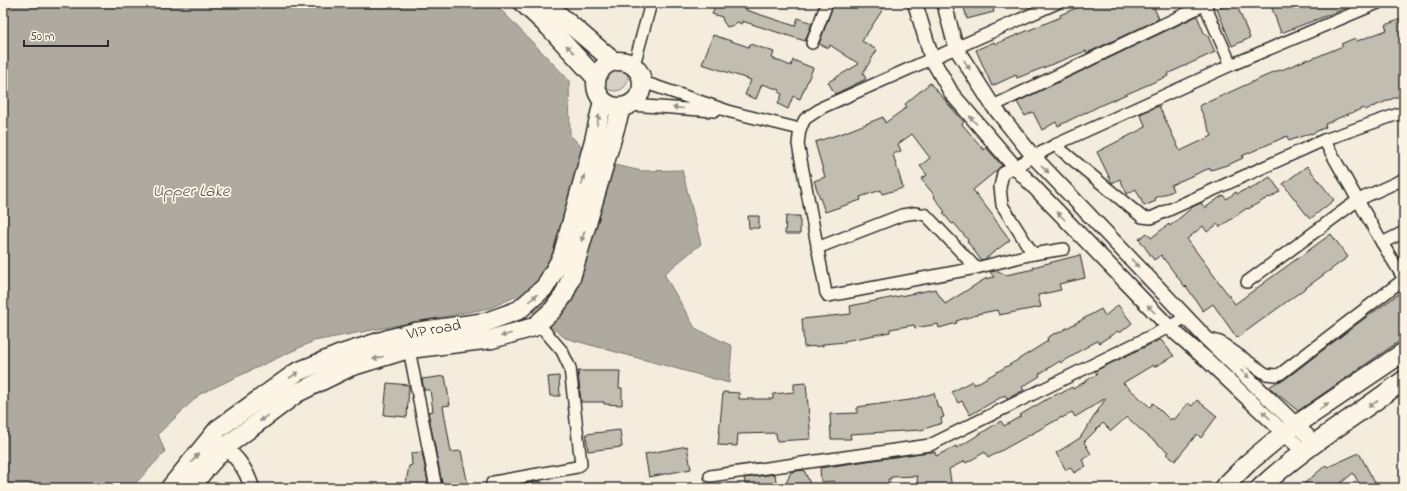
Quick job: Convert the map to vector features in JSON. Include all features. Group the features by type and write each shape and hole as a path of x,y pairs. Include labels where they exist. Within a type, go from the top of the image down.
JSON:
{"main road":[{"path":"523,3 549,27 596,78"},
{"path":"545,3 614,61"},
{"path":"626,106 611,106 603,101 597,90 596,78 602,67 614,61 624,60 634,65 642,76 643,82"},
{"name":"VIP road","path":"192,488 202,474 219,442 218,429 297,372 334,357 388,339 415,332 486,322 519,310 545,287 562,257 602,142 626,106 639,98 643,82"},
{"name":"VIP road","path":"170,488 219,442 297,393 350,367 409,349 492,339 534,327 540,322 553,310 564,295 571,278 602,142 603,101"},
{"path":"1223,488 1248,463 1291,428 1404,352"},
{"path":"1260,488 1310,447 1367,408 1404,380"}],"street":[{"path":"634,65 651,3"},
{"path":"812,44 827,3"},
{"path":"916,3 932,59 952,94 1014,166 1169,327 1206,360 1291,428"},
{"path":"944,3 956,48 993,106 1033,156 1310,447"},
{"path":"1057,3 1034,8 956,48 823,107 805,119 800,130 798,144 817,248 826,293 828,296 976,268 1033,254 1064,249"},
{"path":"1033,254 1002,205 1000,187 1003,173 1054,145 1231,65 1378,3"},
{"path":"993,106 1206,4 1231,65"},
{"path":"643,82 731,112 800,130"},
{"path":"626,106 731,112"},
{"path":"1054,145 1142,217 1151,218 1324,140 1404,112"},
{"path":"1206,338 1220,342 1266,374 1280,374 1404,279 1324,140"},
{"path":"1247,282 1358,200 1404,179"},
{"path":"817,248 902,215 915,213 926,215 976,268"},
{"path":"1382,243 1404,232"},
{"path":"710,476 930,445 1169,327 1186,317"},
{"path":"492,488 492,484 494,482 578,467 580,464 570,368 562,351 540,322"},
{"path":"409,349 436,488"},
{"path":"219,442 242,465 248,475 252,488"}],"shaded area":[{"path":"615,65 624,69 628,78 624,87 615,91 606,87 602,78 606,69"}],"water":[{"name":"Upper Lake","path":"3,3 498,3 500,9 569,80 570,135 596,161 642,171 682,170 701,244 664,274 695,328 732,346 729,383 565,338 515,297 490,308 314,341 200,394 158,434 165,452 131,488 3,488"}],"building":[{"path":"716,3 749,3 746,10 795,26 798,18 812,23 805,41 742,21 742,24 737,22 734,25 727,27 722,17 712,14"},
{"path":"834,3 887,3 862,41 877,50 863,73 866,79 835,94 828,82 859,64 830,45 829,48 819,44"},
{"path":"963,3 992,3 994,12 967,19"},
{"path":"1088,3 1137,3 1139,7 1152,3 1159,19 1087,53 1086,51 1017,78 1016,75 992,86 976,50 994,42 995,44 1061,17 1060,15"},
{"path":"1231,3 1236,3 1250,38 1232,46 1217,9"},
{"path":"1270,3 1356,3 1281,33"},
{"path":"1197,16 1205,35 1207,34 1215,52 1167,74 1168,76 1099,106 1058,126 1056,122 1042,130 1033,112 1025,116 1017,102"},
{"path":"1404,18 1404,94 1365,110 1364,108 1341,117 1325,124 1326,127 1311,134 1289,141 1287,136 1242,156 1243,158 1230,164 1211,170 1210,168 1171,185 1173,191 1155,198 1156,201 1144,206 1136,189 1127,194 1120,179 1112,183 1097,152 1146,127 1140,114 1159,106 1180,151 1212,136 1199,106 1270,73 1308,59 1309,60 1343,46 1341,44 1355,38 1357,41 1387,30 1385,25"},
{"path":"713,35 749,47 750,44 774,52 772,58 791,66 793,60 813,68 800,99 793,96 788,109 778,104 782,94 778,92 780,90 762,84 756,99 745,95 751,80 702,64"},
{"path":"930,83 964,122 962,124 984,150 986,147 1002,166 973,190 1010,240 985,259 981,260 967,241 968,240 954,223 952,224 943,213 945,212 934,197 935,196 921,179 927,175 920,166 930,158 912,134 898,144 901,151 893,154 903,188 882,194 881,190 860,197 861,200 825,212 814,181 825,177 815,142 843,133 883,117 885,123 907,107 905,104"},
{"path":"1307,166 1334,200 1310,219 1283,184"},
{"path":"1270,177 1280,191 1270,198 1269,197 1248,209 1247,208 1220,227 1218,224 1207,232 1203,226 1187,239 1235,304 1331,234 1348,257 1237,338 1213,304 1203,311 1186,286 1185,287 1161,255 1154,260 1139,239 1147,233 1151,238 1169,224 1170,226 1194,206 1201,203 1205,208 1223,195 1226,199 1236,192 1237,194 1248,188 1249,190"},
{"path":"748,216 759,216 759,228 749,228"},
{"path":"786,216 800,216 800,234 785,234"},
{"path":"1080,255 1085,278 1059,284 1061,290 1038,295 1041,307 999,315 997,310 977,314 956,321 957,323 939,328 938,324 915,328 914,325 890,329 890,332 844,341 845,342 823,344 823,346 804,347 802,319 851,314 850,306 935,289 945,304 985,279 994,277 990,272 998,271 1006,275 1034,269 1033,267"},
{"path":"1404,290 1404,338 1298,411 1269,387 1284,380"},
{"path":"1118,305 1132,323 1120,333 1118,331 1099,343 1097,341 1061,363 1060,361 1022,387 1024,390 1007,399 1005,395 970,415 962,401 958,403 952,392 972,381 974,385 1011,364 1048,341 1047,338 1055,333 1056,334 1101,309 1105,316"},
{"path":"1161,340 1174,356 1154,367 1153,365 1123,383 1150,407 1153,403 1170,420 1172,418 1174,420 1188,403 1192,406 1197,400 1217,416 1201,438 1197,434 1175,461 1166,454 1168,452 1127,417 1111,431 1103,423 1084,442 1091,454 1082,460 1086,466 1074,473 1070,467 1066,470 1056,453 1080,438 1106,398 1075,417 1072,412 1062,417 988,458 985,452 966,463 965,461 949,469 952,488 918,488 917,476 891,477 891,479 888,479 890,488 834,487 834,481 821,482 820,468 928,452 935,452 936,456 956,446 957,448 1001,421 1004,426 1059,392 1060,394 1072,387 1073,389 1097,374 1095,371"},
{"path":"578,371 620,371 619,388 622,388 622,405 604,404 604,402 581,402"},
{"path":"445,376 450,405 443,406 451,452 461,451 468,485 451,488 443,488 428,412 433,411 430,390 424,390 422,379"},
{"path":"559,376 560,396 550,396 548,377"},
{"path":"387,383 409,385 407,417 384,415"},
{"path":"806,383 811,439 777,441 776,433 738,434 737,446 718,445 723,392 739,393 739,399 773,399 773,394 794,392 794,384"},
{"path":"934,393 938,408 941,408 944,417 941,418 942,423 921,430 850,434 851,439 831,439 830,414 857,413 857,407 910,400"},
{"path":"620,430 622,447 588,451 586,434"},
{"path":"687,446 691,469 649,477 645,454"},
{"path":"422,452 429,488 405,488 409,466 412,465 411,453"},
{"path":"1359,453 1375,483 1362,488 1353,473 1335,488 1299,488 1326,465 1328,467"},
{"path":"804,470 812,488 784,488 791,472"},
{"path":"775,474 777,488 746,488 744,478"},
{"path":"541,481 542,488 512,488 511,486"}]}
